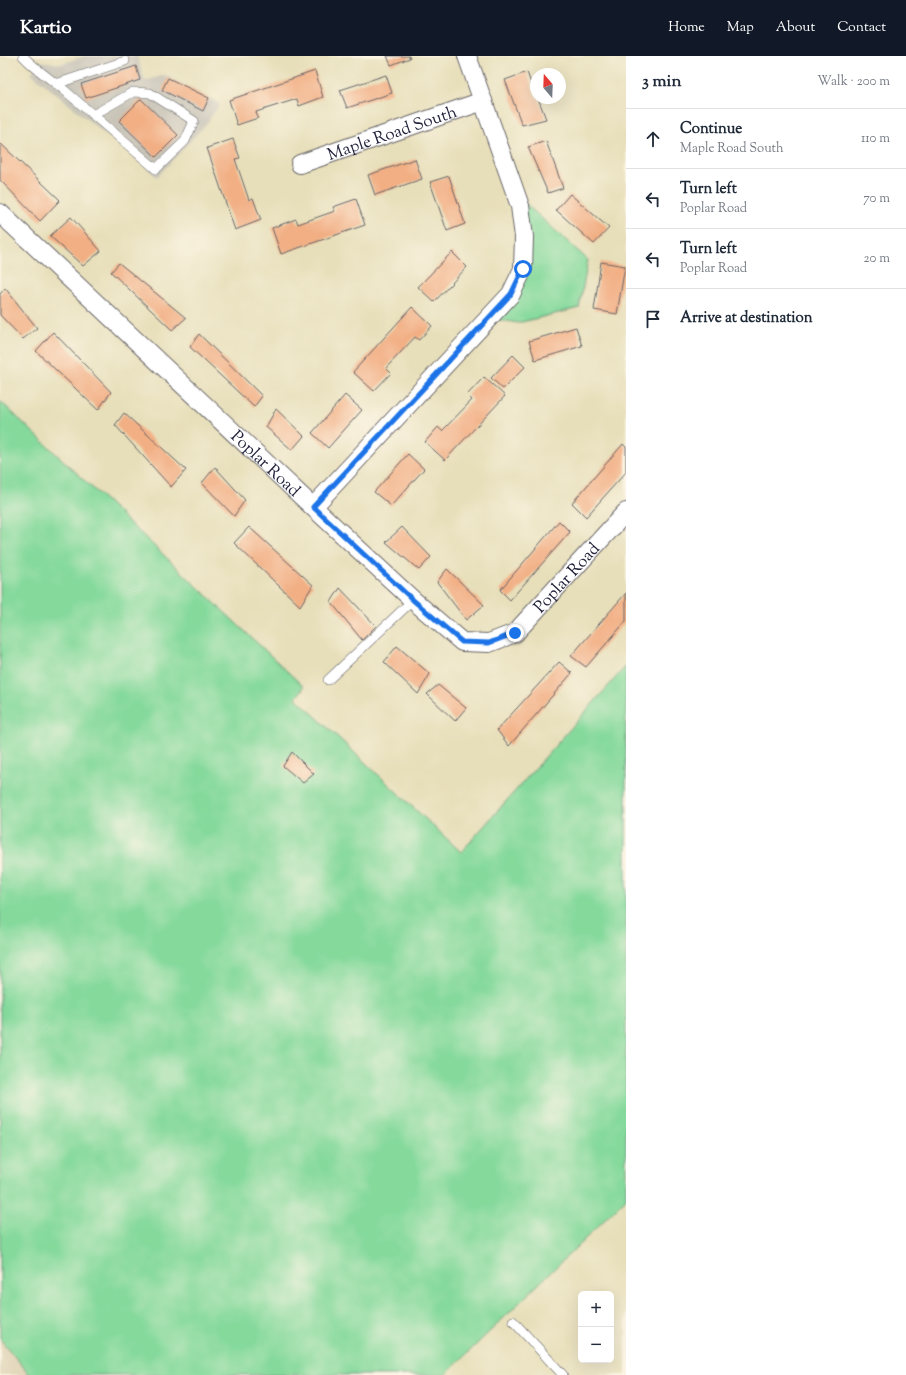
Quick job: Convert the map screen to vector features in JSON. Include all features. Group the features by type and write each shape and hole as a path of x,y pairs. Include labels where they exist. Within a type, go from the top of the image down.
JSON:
{"street":[{"path":"313,507 511,294 523,269 524,237 520,206 467,56"},
{"name":"Maple Road South","path":"300,164 483,101"},
{"name":"Poplar Road","path":"0,214 413,600 462,642 489,643 515,633 626,512"}],"lane":[{"path":"23,56 33,67 56,84 156,169 186,141 194,121 150,93 139,92 134,92 93,115"},
{"path":"56,84 125,60"},
{"path":"328,680 413,600"},
{"path":"513,1321 563,1375"}],"shaded area":[{"path":"85,56 137,56 145,81 165,75 220,104 206,124 157,177 31,73 41,61 61,64"},
{"path":"0,1339 30,1375 0,1375"}],"green space":[{"path":"517,196 588,260 579,308 518,323 489,318 523,269"},
{"path":"0,401 304,687 296,698 461,852 626,666 626,1199 445,1375 30,1375 0,1339"}],"building":[{"path":"387,56 409,56 410,58 391,65"},
{"path":"136,66 140,80 86,98 81,84"},
{"path":"315,71 323,97 299,106 297,99 256,112 258,118 237,125 229,100"},
{"path":"527,72 530,81 530,104 540,104 546,119 522,125 505,80"},
{"path":"386,75 392,93 347,108 340,90"},
{"path":"168,78 209,98 203,111 162,90"},
{"path":"141,99 178,135 156,157 119,121"},
{"path":"233,139 240,158 235,159 249,200 253,198 261,220 235,230 207,148"},
{"path":"546,141 563,188 548,193 528,147"},
{"path":"0,143 60,200 40,221 0,180"},
{"path":"415,159 422,179 375,195 368,175"},
{"path":"449,176 465,224 447,231 430,182"},
{"path":"570,194 609,228 594,244 556,210"},
{"path":"356,199 365,225 281,254 272,228 296,219 298,224 335,211 333,207"},
{"path":"71,217 101,251 83,266 50,236"},
{"path":"452,252 467,267 434,302 418,287"},
{"path":"601,262 625,266 617,314 594,310"},
{"path":"119,263 186,318 172,330 111,272"},
{"path":"5,288 37,328 23,339 0,315 0,294"},
{"path":"412,307 432,326 419,340 415,337 386,368 391,373 374,391 353,372"},
{"path":"576,327 582,346 535,360 529,341"},
{"path":"53,332 111,392 98,410 36,351"},
{"path":"199,334 262,396 254,407 190,347"},
{"path":"513,355 525,367 503,389 491,378"},
{"path":"484,377 505,396 445,460 425,442 438,427 442,431 472,400 467,395"},
{"path":"345,395 362,410 328,448 312,433"},
{"path":"276,409 304,436 292,450 266,427"},
{"path":"124,413 186,470 171,487 115,425"},
{"path":"623,444 626,447 626,472 586,517 572,503"},
{"path":"408,454 424,469 391,506 374,492"},
{"path":"215,467 245,500 234,516 202,483"},
{"path":"559,521 570,532 510,600 500,590"},
{"path":"249,527 313,585 300,606 234,543"},
{"path":"402,527 431,557 419,570 386,542"},
{"path":"447,569 484,605 466,620 437,582"},
{"path":"340,588 376,626 362,640 331,602"},
{"path":"626,593 626,621 586,667 571,656"},
{"path":"397,646 430,674 418,694 384,662"},
{"path":"559,662 572,673 509,746 497,730"},
{"path":"438,685 466,708 455,721 427,694"},
{"path":"292,752 314,774 303,783 283,766"}],"route":[{"path":"515,633 489,643 462,642 413,600 313,507 511,294 523,269"}]}
